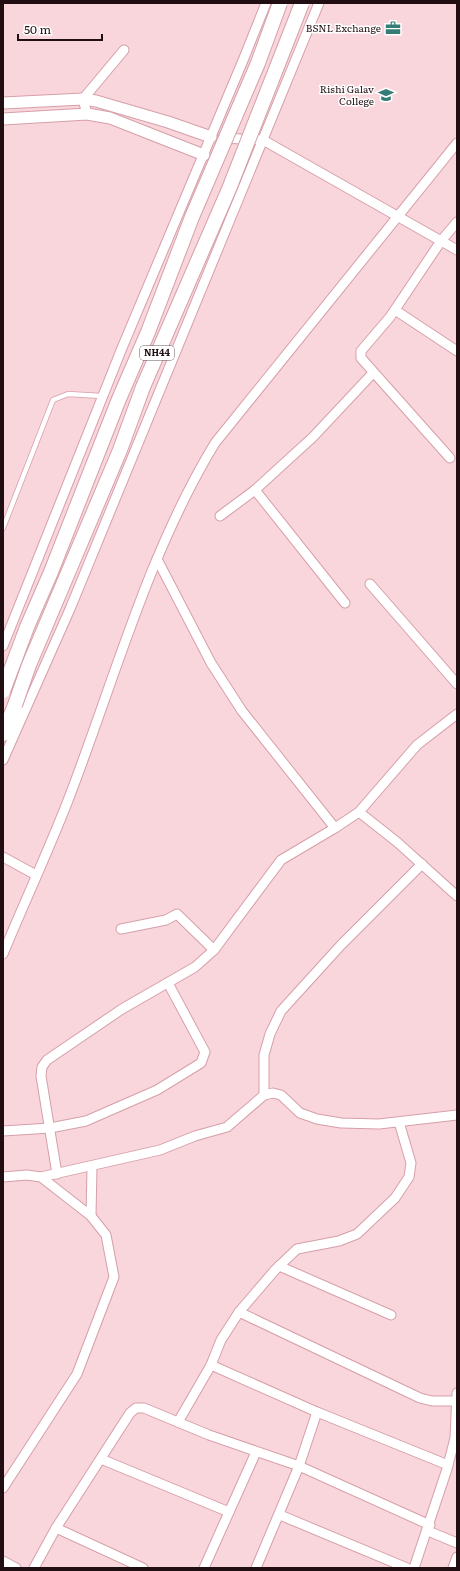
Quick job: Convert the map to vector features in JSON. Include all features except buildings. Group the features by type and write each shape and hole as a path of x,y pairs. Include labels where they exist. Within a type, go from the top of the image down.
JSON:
{"highway":[{"name":"NH44","path":"3,691 27,627 51,572 119,399 148,332 192,217 258,63 280,3"},
{"name":"NH44","path":"3,734 29,665 120,450 143,387 229,189 302,3"}],"street":[{"path":"3,646 102,396 204,155 266,3"},
{"path":"3,760 70,609 319,3"},
{"path":"83,99 124,50"},
{"path":"83,99 87,114"},
{"path":"3,103 83,99 112,104 211,137 263,140 457,250"},
{"path":"3,118 87,114 110,118 204,155"},
{"path":"3,954 67,803 109,683 157,559 186,494 215,443 457,143"},
{"path":"450,458 373,373 361,358 361,351 395,310 441,241 457,222"},
{"path":"395,310 457,351"},
{"path":"220,516 255,490 313,437 373,373"},
{"path":"255,490 345,603"},
{"path":"157,559 211,662 242,710 335,828"},
{"path":"370,584 457,684"},
{"path":"57,1174 41,1076 42,1067 47,1060 122,1008 195,967 214,950 281,860 335,828 358,812 417,745 457,714"},
{"path":"358,812 422,864 457,896"},
{"path":"3,857 36,875"},
{"path":"264,1095 264,1054 270,1034 281,1011 341,945 422,864"},
{"path":"121,929 166,920 177,914 214,950"},
{"path":"3,1131 50,1128 86,1120 150,1093 201,1063 205,1052 168,983"},
{"path":"3,1177 27,1175 41,1177 92,1167 160,1150 195,1136 227,1127 264,1095 273,1093 281,1095 300,1113 317,1119 341,1123 379,1124 457,1115"},
{"path":"178,1422 211,1365 221,1340 239,1312 279,1266 297,1249 340,1241 357,1234 395,1198 409,1177 411,1163 399,1122"},
{"path":"91,1216 92,1167"},
{"path":"3,1488 76,1374 114,1277 106,1235 91,1216 41,1177"},
{"path":"279,1266 391,1315"},
{"path":"239,1312 420,1398 432,1401 456,1397 455,1449 448,1465 429,1528 414,1568"},
{"path":"211,1365 317,1412 448,1465"},
{"path":"34,1568 56,1528 130,1413 136,1408 144,1408 256,1452 299,1466 429,1528 457,1543"},
{"path":"256,1568 280,1515 299,1466 317,1412"},
{"path":"204,1568 256,1452"},
{"path":"101,1459 229,1512"},
{"path":"280,1515 407,1568"},
{"path":"56,1528 143,1568"},
{"path":"453,1568 457,1557"},
{"path":"3,1561 16,1568"}],"lane":[{"path":"3,528 53,400 68,394 102,396"}],"place":[{"name":"BSNL Exchange","path":"393,28"},
{"name":"Rishi Galav College","path":"386,95"}]}
